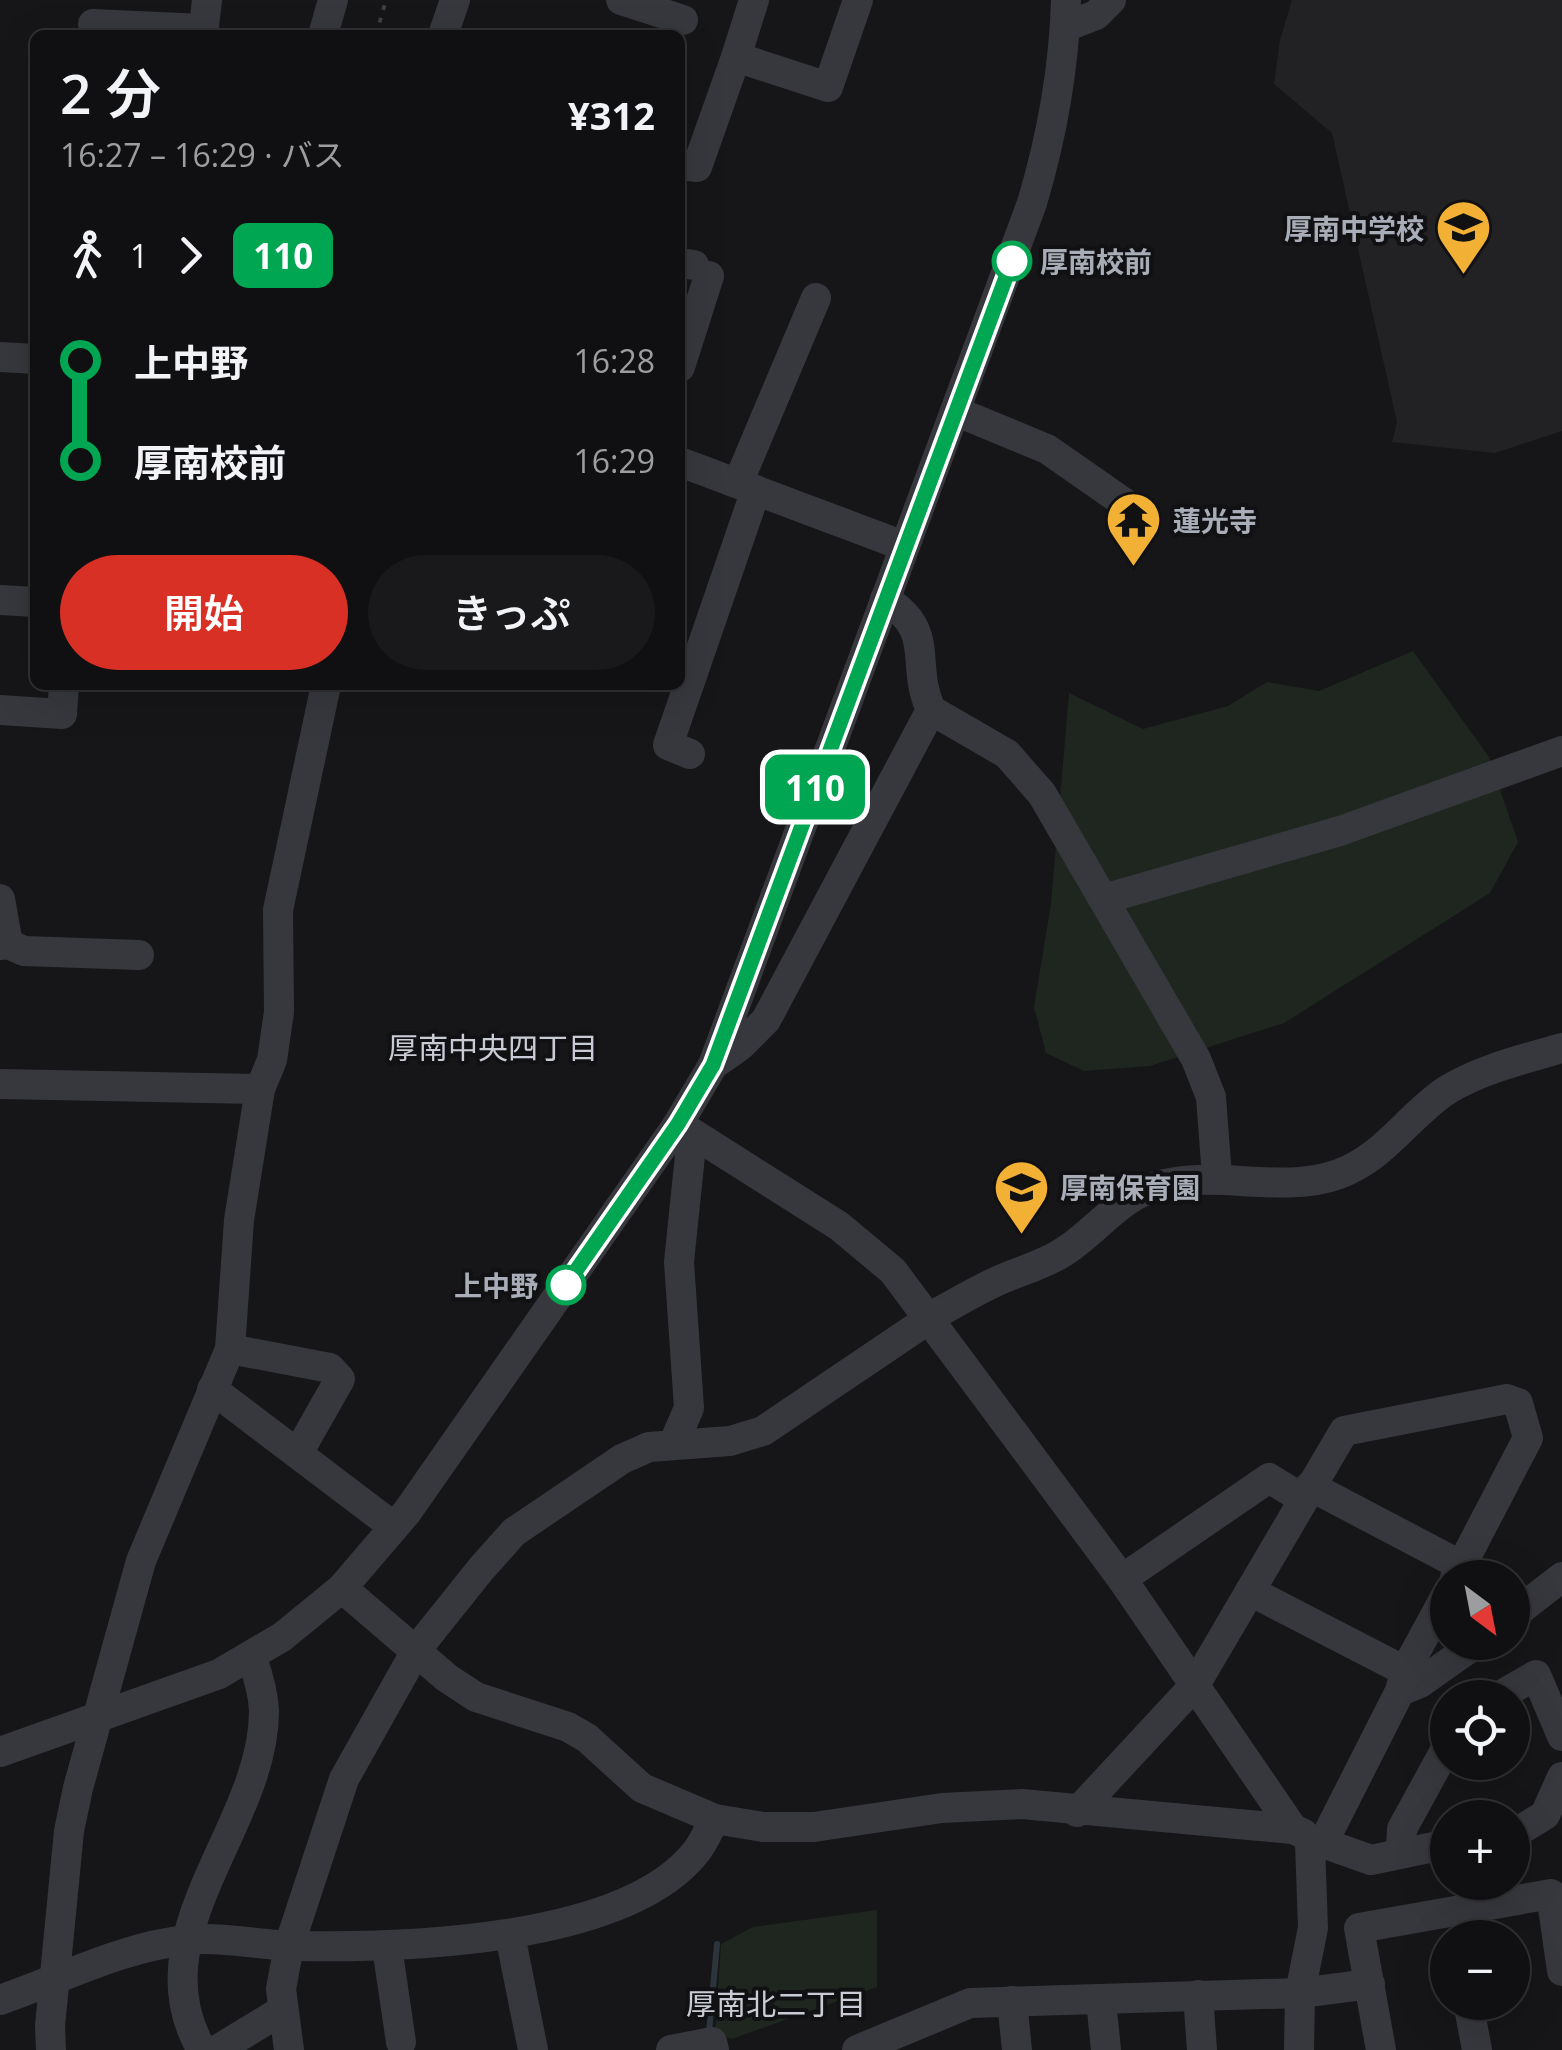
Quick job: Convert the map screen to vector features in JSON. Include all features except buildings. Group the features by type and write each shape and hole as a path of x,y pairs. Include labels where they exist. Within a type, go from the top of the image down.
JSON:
{"street":[{"path":"324,30 333,0"},
{"path":"445,30 454,0"},
{"path":"620,0 683,18"},
{"path":"685,166 697,167 754,0"},
{"path":"736,57 828,87 858,0"},
{"path":"0,1752 172,1694 252,1658 342,1588 394,1527 685,1130 713,1065 1012,260 1049,145 1063,68 1065,14 1096,15 1111,0"},
{"path":"93,20 204,21"},
{"path":"685,332 694,268"},
{"path":"685,689 747,487 816,298"},
{"path":"0,357 30,360"},
{"path":"955,411 1047,449 1126,504"},
{"path":"685,464 904,546"},
{"path":"885,599 906,612 914,624 919,637 921,679 931,710 990,741 1024,770 1196,1059 1211,1097 1217,1177"},
{"path":"0,600 30,602"},
{"path":"0,710 62,714 64,690"},
{"path":"51,2050 68,1831 141,1561 230,1349 239,1220 260,1089 272,1060 279,1012 278,910 325,690"},
{"path":"685,690 668,745 690,754"},
{"path":"713,1065 766,1020 931,710"},
{"path":"1104,899 1340,831 1562,751"},
{"path":"0,899 4,945 24,951 139,955"},
{"path":"289,2050 281,1989 288,1946 344,1779 417,1649 514,1532 622,1458 650,1447 730,1441 763,1431 929,1319 1000,1280 1062,1253 1111,1210 1136,1195 1164,1184 1217,1177 1317,1181 1385,1148 1449,1089 1562,1048"},
{"path":"0,1084 260,1089"},
{"path":"673,1445 688,1408 678,1262 685,1130"},
{"path":"685,1130 839,1226 893,1271 1309,1838"},
{"path":"230,1349 330,1368 340,1379 298,1453"},
{"path":"212,1389 394,1527"},
{"path":"1077,1812 1195,1685 1344,1431 1506,1398 1518,1403 1528,1438 1464,1560"},
{"path":"1122,1580 1270,1478 1307,1493 1430,1564"},
{"path":"1530,1602 1562,1578"},
{"path":"342,1588 447,1678 476,1697 568,1726 587,1738 642,1788 715,1818 763,1826 814,1827 942,1808 1022,1804 1309,1838 1371,1860 1430,1847"},
{"path":"1250,1591 1402,1681 1420,1683 1453,1660"},
{"path":"1298,2050 1300,1993 1313,1928 1309,1838 1430,1627"},
{"path":"202,2050 183,2012 182,1987 196,1904 241,1812 262,1740 262,1687 252,1658"},
{"path":"1529,1680 1536,1676 1562,1736"},
{"path":"1530,1824 1545,1814 1562,1776"},
{"path":"1401,1851 1402,1829 1430,1778"},
{"path":"0,2000 55,1981 80,1967 188,1940 387,1947 510,1935 640,1895 671,1876 697,1851 715,1818"},
{"path":"1465,1920 1550,1894 1561,1955"},
{"path":"1380,2050 1359,1928 1430,1924"},
{"path":"510,1935 533,2050"},
{"path":"387,1947 402,2042"},
{"path":"857,2050 920,2038 970,2003 1300,1993 1370,1984"},
{"path":"1198,1995 1202,2050"},
{"path":"1102,2000 1106,2050"},
{"path":"1012,2001 1018,2050"},
{"path":"217,2050 283,2010"},
{"path":"1471,2020 1477,2050"},
{"path":"671,2050 712,2042 714,2050"}],"path":[{"path":"377,30 386,0"}],"shaded area":[{"name":"厚南中学校","path":"1292,0 1562,0 1562,431 1495,453 1392,442 1397,422 1332,133 1274,84 1280,40"},
{"path":"1413,651 1489,757 1518,842 1490,893 1284,1023 1150,1066 1084,1071 1046,1053 1034,1007 1051,904 1069,693 1143,729 1228,706 1267,682 1319,691"},
{"path":"877,1910 877,1987 732,2039 715,2034 721,1944 753,1927"}],"waterway":[{"path":"709,2032 717,1944"}],"bus line":[{"name":"110","path":"566,1285 678,1124 713,1065 1012,261"}],"place":[{"name":"厚南校前","path":"1012,261"},
{"name":"厚南中学校","path":"1463,277"},
{"name":"蓮光寺","path":"1134,569"},
{"name":"厚南保育園","path":"1021,1236"},
{"name":"上中野","path":"566,1285"}],"district":[{"name":"厚南中央四丁目","path":"493,1047"},
{"name":"厚南北二丁目","path":"776,2003"}]}
